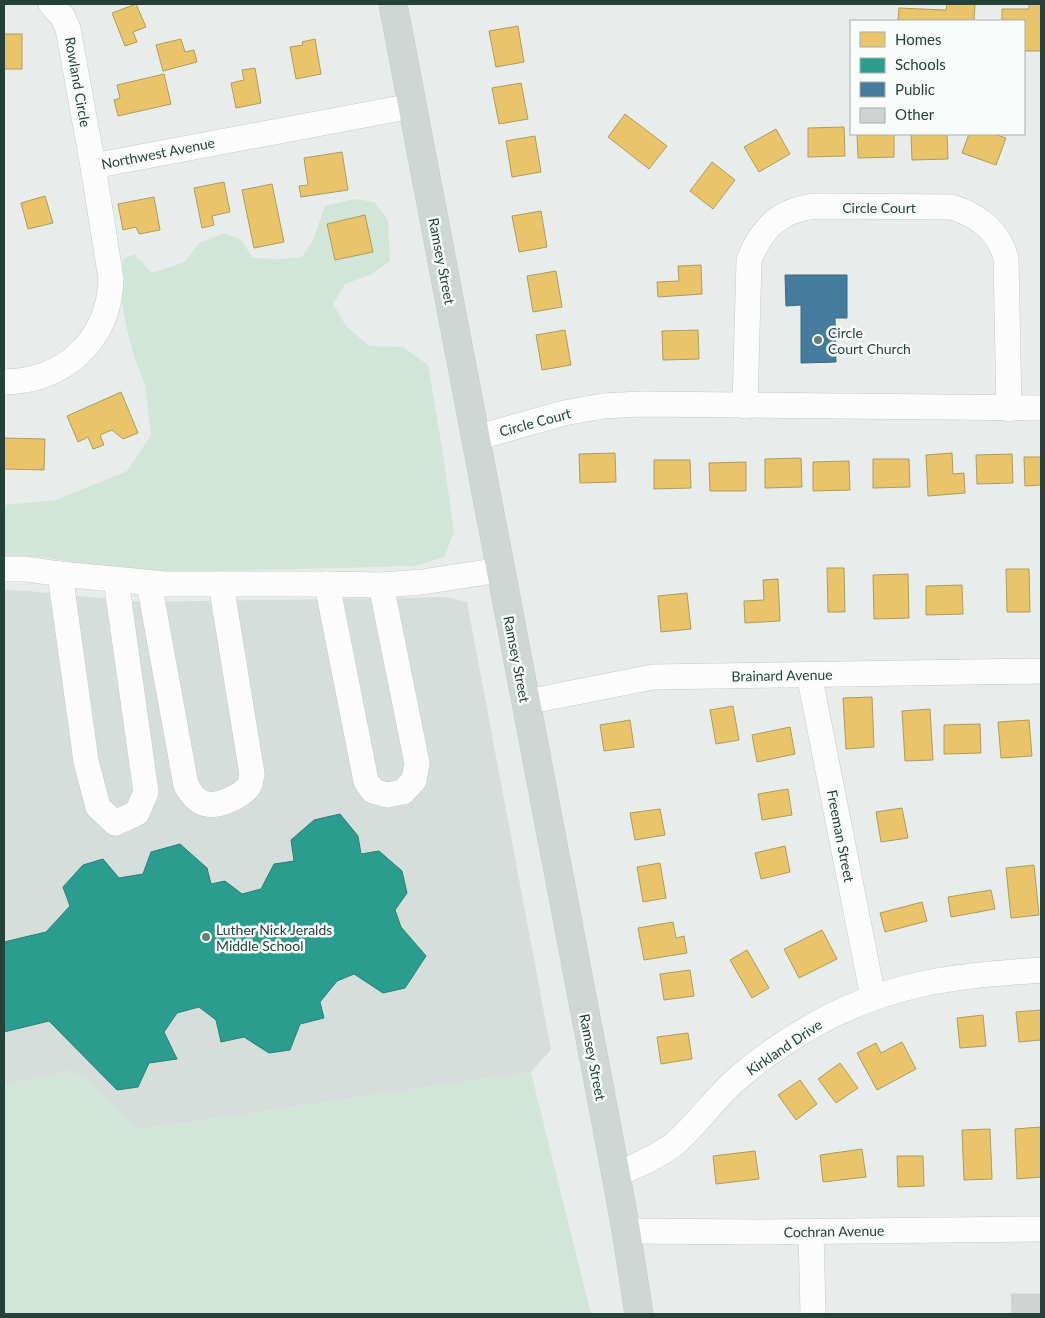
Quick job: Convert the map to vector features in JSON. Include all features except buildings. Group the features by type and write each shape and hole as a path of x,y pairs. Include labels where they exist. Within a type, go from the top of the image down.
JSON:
{"main road":[{"name":"Ramsey Street","path":"393,4 616,1175 639,1314"}],"street":[{"name":"Rowland Circle","path":"51,4 63,17 68,29 93,166"},
{"name":"Northwest Avenue","path":"4,382 39,377 51,373 74,359 98,329 104,317 111,279 93,166 412,106"},
{"name":"Circle Court","path":"745,406 749,260 761,236 769,227 790,211 803,207 952,207 976,217 986,225 1002,246 1006,258 1009,409"},
{"name":"Circle Court","path":"475,438 564,413 603,406 642,404 1041,408"},
{"path":"4,569 26,569 150,583 381,585 422,582 500,570"},
{"path":"60,574 86,761 98,807 115,823 137,813 146,792 116,580"},
{"path":"150,583 186,785 191,795 200,802 212,806 237,796 249,786 252,774 221,584"},
{"path":"327,584 366,781 373,791 387,795 403,792 414,780 417,763 381,585"},
{"name":"Brainard Avenue","path":"526,702 653,677 1041,671"},
{"name":"Freeman Street","path":"809,674 873,997"},
{"name":"Kirkland Drive","path":"616,1175 655,1157 673,1144 738,1078 769,1053 802,1031 836,1013 873,997 914,986 953,979 1041,970"},
{"name":"Cochran Avenue","path":"626,1231 1041,1229"},
{"path":"811,1231 813,1314"}],"shaded area":[{"path":"4,590 142,602 445,597 467,602 551,1050 531,1072 136,1130 86,1078 68,1071 4,1085"}],"green space":[{"path":"354,199 374,202 388,220 390,261 372,274 345,284 333,304 346,326 369,346 403,347 428,365 454,532 444,557 415,566 144,573 41,557 4,559 4,505 56,500 127,471 151,435 145,385 134,356 120,291 123,259 134,254 152,273 185,262 198,244 224,233 241,240 253,258 280,259 302,257 313,240 325,206"},
{"path":"68,1071 86,1078 137,1130 531,1072 591,1314 4,1314 4,1085"}],"place":[{"name":"Circle Court Church","path":"818,340"},
{"name":"Luther Nick Jeralds Middle School","path":"206,937"}]}
